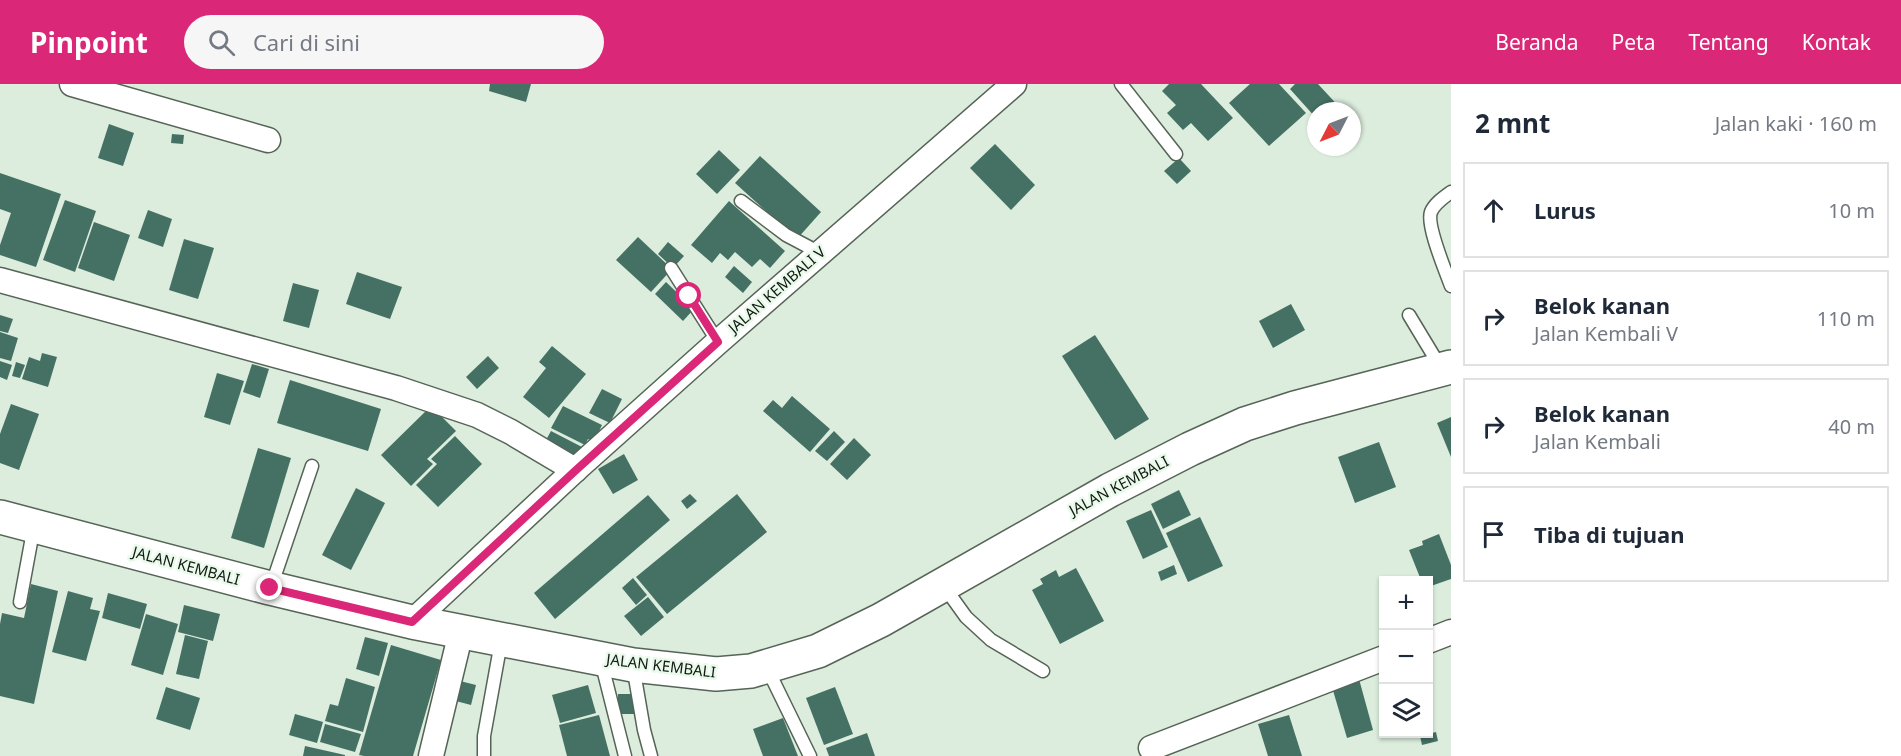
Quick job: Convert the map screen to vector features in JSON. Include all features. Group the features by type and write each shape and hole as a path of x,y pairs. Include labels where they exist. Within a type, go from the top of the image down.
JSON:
{"street":[{"path":"72,84 268,140"},
{"name":"JALAN KEMBALI V","path":"412,622 718,342 1014,84"},
{"path":"0,280 396,388 477,415 511,432 575,471"},
{"name":"JALAN KEMBALI","path":"0,517 270,588 412,622 633,665 716,674 751,671 818,651 881,620 1110,490 1245,424 1295,408 1446,368"},
{"path":"431,756 461,632"},
{"path":"1433,639 1451,632"},
{"path":"1151,748 1379,660"}],"lane":[{"path":"1121,84 1176,154"},
{"path":"1451,192 1440,199 1430,213 1430,225 1451,286"},
{"path":"741,201 786,235 820,253"},
{"path":"671,268 718,342"},
{"path":"1409,315 1446,368"},
{"path":"270,588 312,466"},
{"path":"20,602 34,526"},
{"path":"943,585 966,617 991,640 1043,671"},
{"path":"484,756 484,736 502,639"},
{"path":"601,659 625,756"},
{"path":"633,665 644,730 651,756"},
{"path":"767,667 810,756"}],"building":[{"path":"490,84 531,84 526,102 489,91"},
{"path":"1169,84 1201,84 1233,118 1208,141 1191,123 1183,130 1167,113 1176,105 1162,91"},
{"path":"1250,84 1279,84 1306,113 1269,146 1229,103"},
{"path":"1295,84 1318,84 1335,102 1307,102 1307,108 1290,89"},
{"path":"109,124 134,133 123,166 98,158"},
{"path":"172,134 184,135 183,144 171,143"},
{"path":"995,144 1035,185 1011,210 970,168"},
{"path":"719,150 740,170 717,194 696,174"},
{"path":"760,156 821,212 797,239 735,183"},
{"path":"1179,158 1191,171 1177,184 1164,171"},
{"path":"0,173 61,194 36,267 0,255 0,245 11,213 0,209"},
{"path":"65,200 96,211 75,272 43,260"},
{"path":"729,201 785,251 770,268 760,259 752,267 735,252 728,260 720,253 712,263 691,245"},
{"path":"148,210 172,219 163,247 138,238"},
{"path":"94,222 130,235 114,281 78,268"},
{"path":"638,237 672,269 651,292 616,260"},
{"path":"184,239 214,248 198,299 169,290"},
{"path":"668,242 684,256 673,268 658,254"},
{"path":"734,266 752,282 743,293 725,277"},
{"path":"357,272 402,287 390,319 346,304"},
{"path":"666,282 694,309 683,321 655,294"},
{"path":"293,283 319,290 309,328 283,321"},
{"path":"1291,304 1305,330 1273,348 1259,321"},
{"path":"0,315 13,319 8,333 0,331"},
{"path":"0,332 18,338 11,361 0,358"},
{"path":"1095,335 1149,419 1115,440 1062,356"},
{"path":"552,346 586,374 549,418 523,397 546,368 539,362"},
{"path":"42,353 57,357 48,387 22,379 29,357 40,361"},
{"path":"488,356 499,368 477,389 466,377"},
{"path":"0,361 12,365 7,380 0,377"},
{"path":"16,362 25,365 20,378 12,376"},
{"path":"252,364 269,369 260,398 243,392"},
{"path":"217,373 244,381 230,425 204,417"},
{"path":"290,380 381,409 368,451 277,423"},
{"path":"602,389 622,399 610,423 589,413"},
{"path":"792,396 830,429 810,452 763,411 773,400 782,408"},
{"path":"11,404 39,414 19,470 0,463 0,434"},
{"path":"431,406 456,431 427,459 433,464 411,486 381,455"},
{"path":"563,406 602,425 594,442 588,439 585,445 551,428"},
{"path":"1451,417 1451,457 1437,423"},
{"path":"551,431 582,447 577,457 546,440"},
{"path":"834,431 845,442 827,461 815,451"},
{"path":"455,436 482,464 438,507 416,485 437,464 431,459"},
{"path":"854,438 871,455 847,480 830,464"},
{"path":"1379,442 1396,487 1355,503 1338,457"},
{"path":"258,448 291,458 264,548 231,538"},
{"path":"624,454 638,480 613,494 598,469"},
{"path":"356,488 385,503 351,570 322,555"},
{"path":"1179,490 1191,515 1163,529 1151,504"},
{"path":"690,494 697,501 687,509 681,501"},
{"path":"737,494 767,532 667,614 636,577"},
{"path":"648,495 670,520 555,619 534,593"},
{"path":"1151,510 1168,547 1143,559 1126,521"},
{"path":"1200,517 1223,566 1188,582 1166,533"},
{"path":"1439,534 1451,565 1451,579 1433,585 1433,576 1419,576 1409,550 1423,545 1422,541"},
{"path":"1174,565 1177,574 1161,581 1158,572"},
{"path":"1076,568 1104,621 1060,644 1032,590 1043,584 1040,579 1056,570 1059,577"},
{"path":"633,578 647,595 636,605 622,588"},
{"path":"31,584 58,591 34,704 0,696 2,613 24,618"},
{"path":"68,591 93,598 90,609 100,611 86,661 52,652"},
{"path":"108,593 147,604 140,629 102,618"},
{"path":"648,597 664,617 641,636 624,616"},
{"path":"184,605 220,614 213,641 178,632"},
{"path":"146,614 178,624 163,675 131,665"},
{"path":"185,635 208,641 199,679 176,674"},
{"path":"365,637 388,643 379,676 356,669"},
{"path":"391,645 441,660 413,756 359,755"},
{"path":"346,678 375,687 363,732 325,721 330,704 338,706"},
{"path":"1359,679 1373,730 1347,738 1332,687"},
{"path":"456,680 476,685 471,705 452,700"},
{"path":"588,685 596,713 560,723 552,695"},
{"path":"166,687 200,698 190,730 156,719"},
{"path":"835,687 853,734 824,745 806,698"},
{"path":"618,694 635,694 636,714 618,714"},
{"path":"295,714 323,722 317,743 289,735"},
{"path":"599,715 610,756 567,756 559,725"},
{"path":"1289,715 1302,756 1268,756 1258,724"},
{"path":"783,718 798,756 763,756 753,729"},
{"path":"325,724 361,734 355,752 320,742"},
{"path":"1436,732 1438,741 1422,745 1420,738 1433,738 1433,733"},
{"path":"867,733 875,756 829,756 826,748"},
{"path":"305,746 345,755 345,756 303,756"}],"route":[{"path":"270,588 412,622 718,342 689,296"}]}
